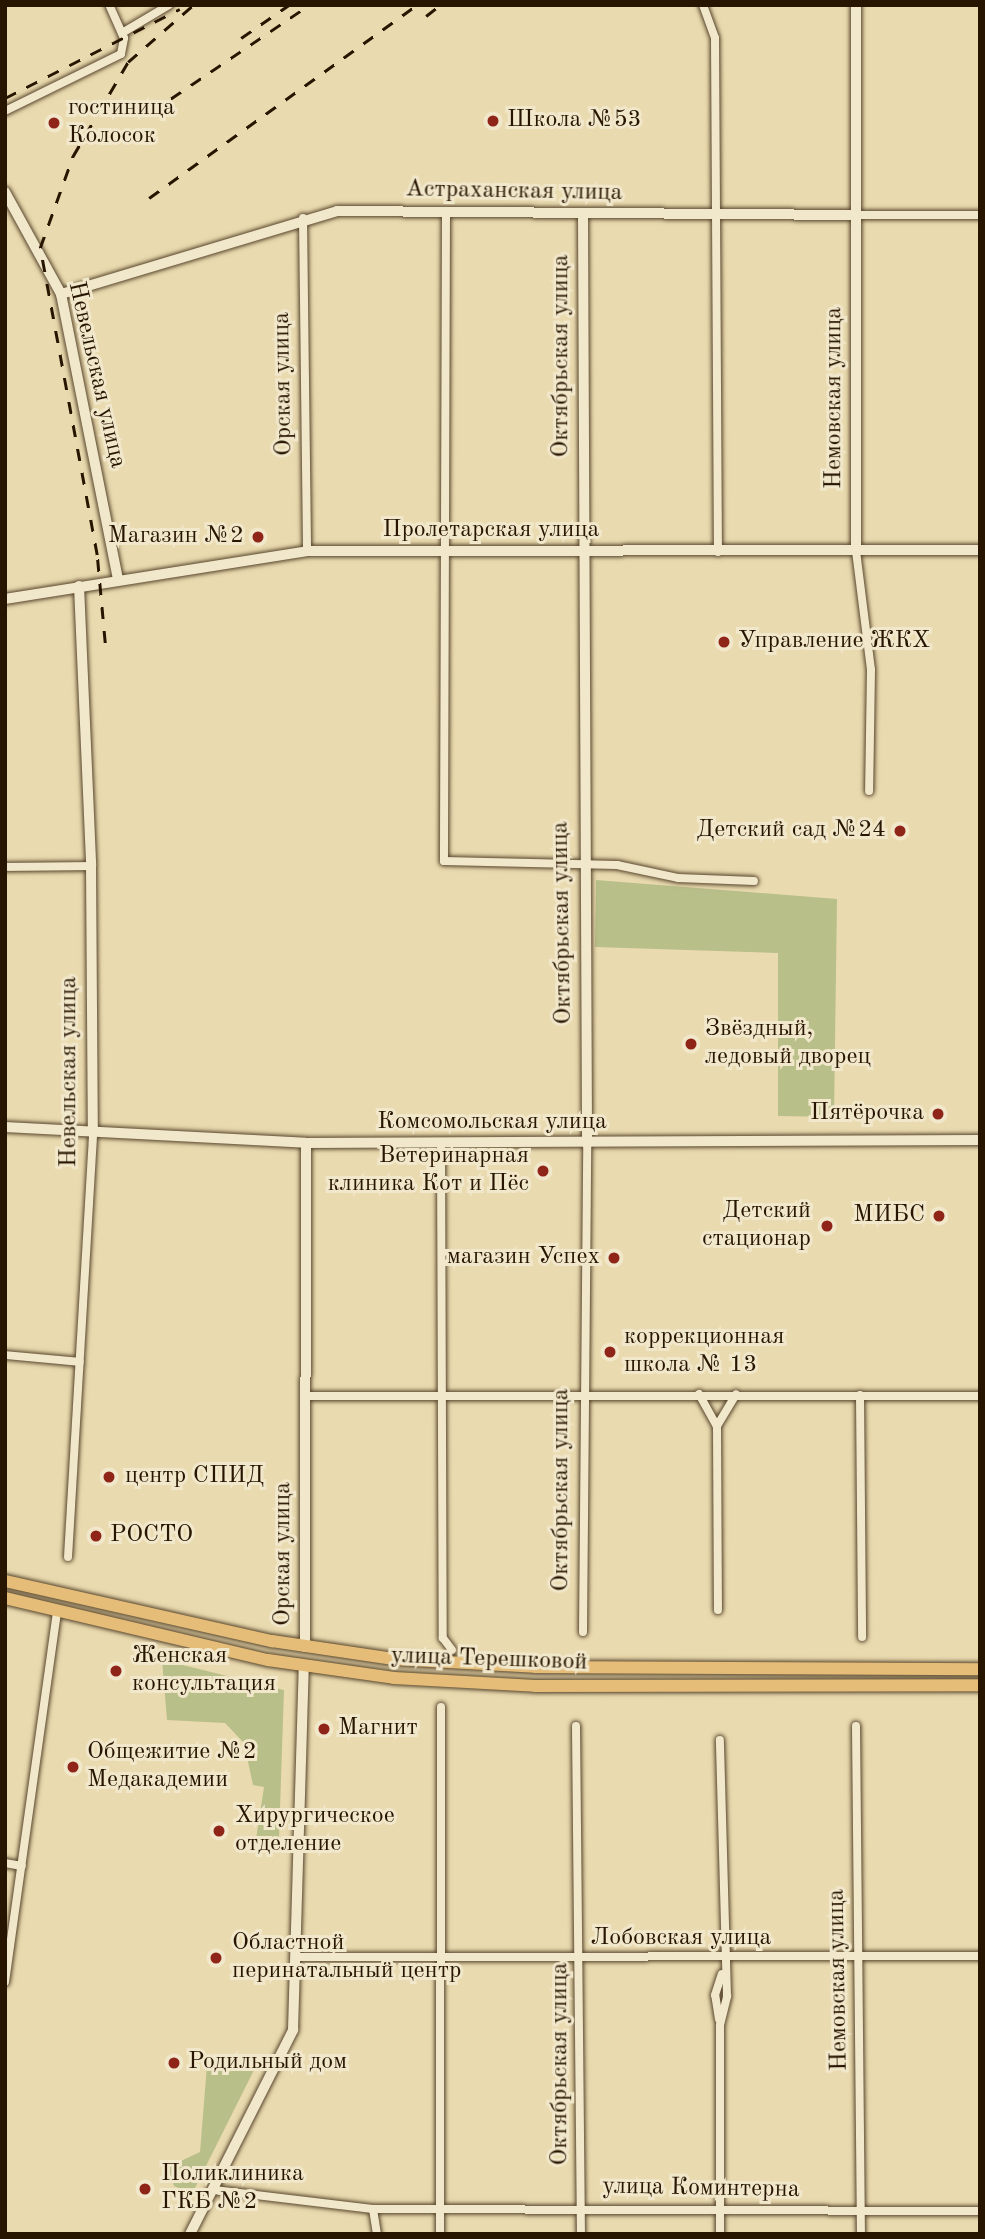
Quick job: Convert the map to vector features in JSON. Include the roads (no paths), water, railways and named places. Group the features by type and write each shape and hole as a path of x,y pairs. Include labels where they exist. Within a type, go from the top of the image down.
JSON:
{"main road":[{"name":"улица Терешковой","path":"5,1580 305,1647 535,1667 980,1669"},
{"name":"улица Терешковой","path":"5,1598 304,1666 469,1685 980,1685"},
{"name":"Орская улица","path":"304,1666 305,1647"}],"street":[{"path":"5,111 121,54 122,33 109,5"},
{"path":"122,33 169,5"},
{"path":"703,5 715,38 718,552"},
{"name":"Немовская улица","path":"856,5 856,551 871,670 869,791"},
{"name":"Невельская улица","path":"5,192 61,294 118,579"},
{"path":"446,212 441,552 444,861 586,866 754,881"},
{"name":"Астраханская улица","path":"61,294 303,217 446,212 717,217 980,215"},
{"name":"Октябрьская улица","path":"583,214 582,553 587,1144 582,1395 583,1632"},
{"name":"Орская улица","path":"303,217 307,551"},
{"name":"Пролетарская улица","path":"5,598 307,551 582,553 980,550"},
{"name":"Невельская улица","path":"68,1557 93,1133 91,866 79,586"},
{"path":"5,867 91,866"},
{"name":"Комсомольская улица","path":"5,1127 306,1143 587,1144 980,1140"},
{"name":"Орская улица","path":"305,1647 306,1143"},
{"path":"441,1144 443,1638 452,1650"},
{"path":"5,1355 80,1362"},
{"path":"305,1396 442,1399 699,1394 980,1396"},
{"path":"699,1394 717,1426 718,1610"},
{"path":"717,1426 736,1394"},
{"path":"860,1395 862,1637"},
{"path":"5,1982 57,1610"},
{"name":"Орская улица","path":"190,2234 291,2041 297,1956 304,1666"},
{"path":"440,2234 436,1959 441,1707"},
{"name":"Октябрьская улица","path":"576,1726 582,1958 581,2234"},
{"name":"Немовская улица","path":"856,1726 861,2234"},
{"path":"720,1740 723,1971 727,1996 720,2025 720,2234"},
{"path":"5,1863 23,1866"},
{"name":"Лобовская улица","path":"297,1956 436,1959 860,1959 980,1956"},
{"name":"улица Коминтерна","path":"214,2190 373,2209 582,2207 980,2211"},
{"path":"373,2209 377,2234"}],"railway":[{"path":"105,643 97,555 40,248 73,156 128,62 193,5"},
{"path":"241,38 289,5"},
{"path":"151,112 309,5"},
{"path":"149,198 417,5"},
{"path":"426,16 440,5"},
{"path":"5,98 180,9"}],"place":[{"name":"Школа №53","path":"493,121"},
{"name":"гостиница Колосок","path":"54,123"},
{"name":"Магазин №2","path":"258,537"},
{"name":"Управление ЖКХ","path":"724,642"},
{"name":"Детский сад №24","path":"900,831"},
{"name":"Звёздный, ледовый дворец","path":"691,1044"},
{"name":"Пятёрочка","path":"938,1114"},
{"name":"Ветеринарная клиника Кот и Пёс","path":"543,1171"},
{"name":"МИБС","path":"939,1216"},
{"name":"Детский стационар","path":"827,1226"},
{"name":"магазин Успех","path":"614,1258"},
{"name":"коррекционная школа № 13","path":"610,1352"},
{"name":"центр СПИД","path":"109,1477"},
{"name":"РОСТО","path":"96,1536"},
{"name":"Женская консультация","path":"116,1671"},
{"name":"Магнит","path":"324,1729"},
{"name":"Общежитие №2 Медакадемии","path":"73,1767"},
{"name":"Хирургическое отделение","path":"219,1831"},
{"name":"Областной перинатальный центр","path":"216,1958"},
{"name":"Родильный дом","path":"174,2063"},
{"name":"Поликлиника ГКБ №2","path":"145,2189"}]}
